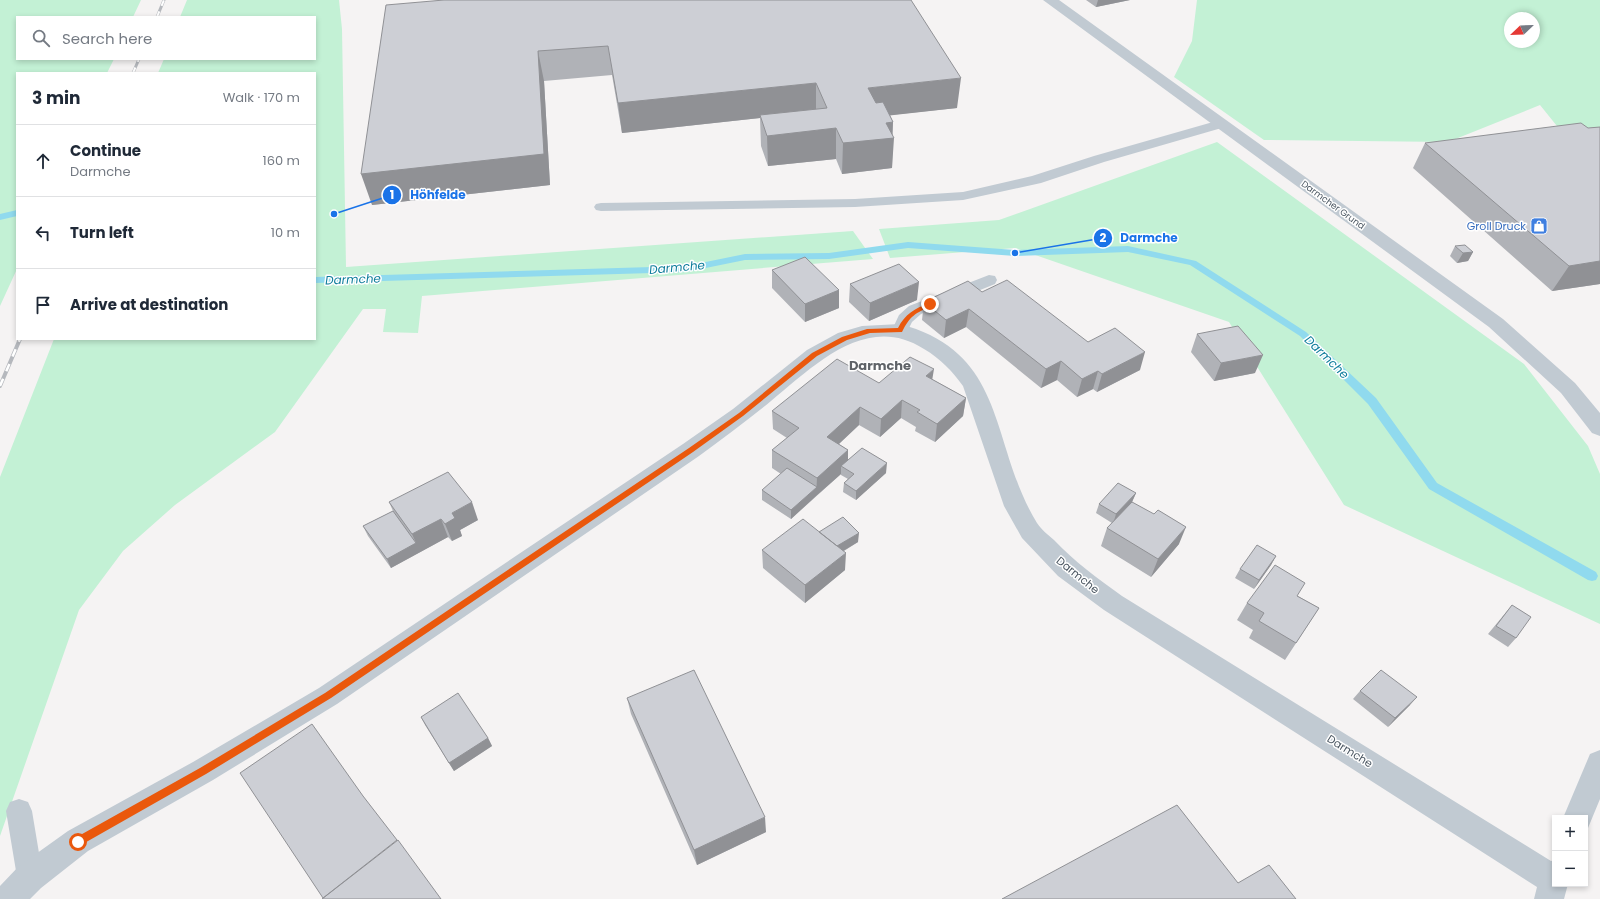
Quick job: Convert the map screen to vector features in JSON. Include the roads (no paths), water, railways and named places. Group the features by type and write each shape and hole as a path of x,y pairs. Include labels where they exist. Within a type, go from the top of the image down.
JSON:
{"street":[{"name":"Darmcher Grund","path":"1050,0 1496,323 1568,388 1600,428"},
{"name":"Darmche","path":"9,899 30,877 78,842 203,771 328,696 691,450 741,414 814,355 844,338 869,331 900,330 920,337 941,350 959,365 974,385 1016,506 1030,531 1067,569 1113,603 1378,769 1552,885"},
{"path":"1579,815 1600,764"}],"lane":[{"path":"601,206 855,203 963,196 1036,180 1099,159 1220,124"},
{"path":"900,330 905,319 915,310 989,280"},
{"path":"19,811 30,877"}],"waterway":[{"name":"Darmche","path":"0,217 16,213"},
{"name":"Darmche","path":"316,280 686,269 745,257 829,256 908,245 1015,253 1128,249 1193,263 1303,334 1372,401 1433,486 1592,576"}],"railway":[{"path":"157,16 164,0"},
{"path":"133,72 139,60"},
{"path":"0,386 20,340"}],"place":[{"name":"Höhfelde","path":"334,214"},
{"name":"Groll Druck","path":"1539,226"},
{"name":"Darmche","path":"1015,253"}],"district":[{"name":"Darmche","path":"880,365"}]}
